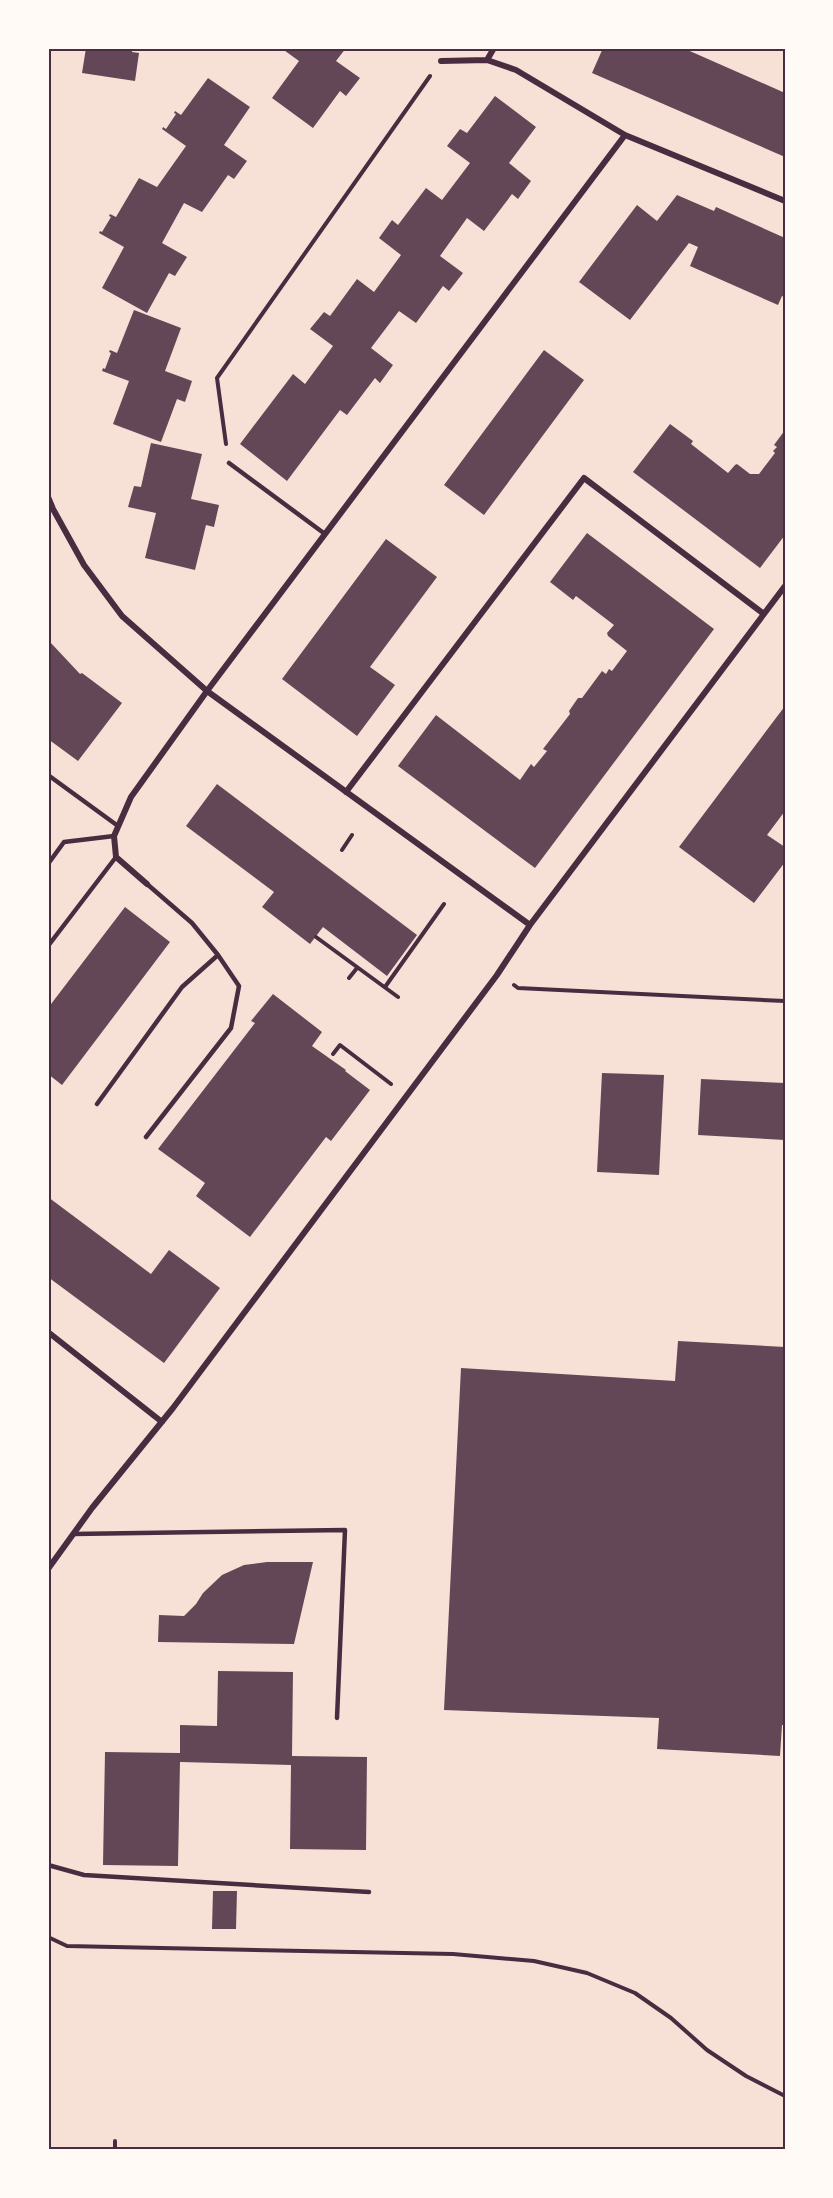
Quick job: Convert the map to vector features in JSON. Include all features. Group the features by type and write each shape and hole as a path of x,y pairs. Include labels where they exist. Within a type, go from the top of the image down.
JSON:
{"street":[{"path":"487,60 495,48"},
{"path":"441,61 487,60 516,70 625,135 785,201"},
{"path":"147,884 116,857 114,836 131,797 207,692 625,135"},
{"path":"346,792 584,478 764,614"},
{"path":"48,497 52,509 84,564 122,616 207,692 530,925"},
{"path":"48,1569 162,1422 497,975 530,925 785,586"},
{"path":"48,1332 162,1422"}],"lane":[{"path":"229,463 325,534"},
{"path":"48,774 118,826"},
{"path":"48,864 64,842 114,836"},
{"path":"48,946 116,857"},
{"path":"147,884 192,923 239,986 231,1028 147,1137"},
{"path":"98,1104 182,987 218,956"},
{"path":"73,1534 345,1530 337,1718"},
{"path":"48,1865 84,1875 369,1892"}],"path":[{"path":"229,463 217,378 441,61"},
{"path":"342,850 352,835"},
{"path":"385,987 444,904"},
{"path":"316,937 398,997"},
{"path":"349,978 357,968"},
{"path":"497,975 518,988 785,1001"},
{"path":"333,1054 340,1045 392,1085"},
{"path":"48,1937 67,1946 453,1954 534,1961 587,1973 635,1993 671,2018 716,2056 746,2076 785,2096"},
{"path":"115,2141 115,2150"}],"building":[{"path":"86,48 132,48 132,52 139,53 135,81 82,73"},
{"path":"281,48 346,48 336,61 360,78 346,96 340,91 313,128 272,98 299,61"},
{"path":"603,48 683,48 785,93 785,157 592,73"},
{"path":"208,78 250,107 224,145 247,161 234,179 228,175 202,212 184,203 162,243 187,257 175,276 169,273 147,313 102,288 124,247 99,233 111,217 110,214 116,217 139,178 157,187 186,146 162,129 163,127 166,129 176,114 175,111 181,115"},
{"path":"495,96 536,127 509,163 531,181 518,199 512,194 484,231 467,218 440,256 463,273 449,291 443,286 416,323 399,311 371,348 393,365 380,383 375,378 347,415 340,410 287,481 240,444 293,374 305,384 333,346 310,329 324,312 330,316 357,279 374,292 401,255 379,238 392,220 398,225 426,188 442,200 470,163 447,146 460,129 467,133"},
{"path":"677,195 714,211 716,207 785,238 785,297 782,296 778,305 690,266 698,247 689,243 630,320 579,282 637,205 657,221"},
{"path":"134,310 181,328 165,371 192,381 185,402 177,399 161,442 113,424 129,381 102,371 103,368 105,369 110,350 117,353"},
{"path":"544,350 584,380 484,515 444,485"},
{"path":"670,424 693,441 691,444 728,473 737,464 750,474 759,474 775,453 773,451 777,447 774,445 785,430 785,535 760,568 633,472"},
{"path":"151,443 202,454 191,499 219,505 214,527 206,525 195,570 145,558 156,513 128,507 134,486 141,487"},
{"path":"587,533 714,629 535,868 398,766 436,715 520,780 531,764 534,767 547,751 543,749 570,714 569,711 578,698 582,698 602,671 606,674 609,669 612,671 627,651 608,636 607,633 614,625 576,596 573,600 550,582"},
{"path":"386,539 437,577 370,667 395,685 357,736 282,679"},
{"path":"48,637 80,674 82,673 122,703 78,761 48,739 50,715 48,713"},
{"path":"785,706 785,811 767,835 785,847 785,862 754,903 679,847"},
{"path":"217,784 417,935 387,976 323,927 310,944 262,907 274,892 186,826"},
{"path":"125,907 170,942 62,1085 48,1074 48,1008"},
{"path":"273,994 322,1032 312,1046 370,1090 331,1141 326,1137 250,1237 196,1196 205,1183 158,1149 255,1023 251,1021"},
{"path":"602,1073 664,1075 659,1175 597,1172"},
{"path":"701,1079 785,1083 785,1140 698,1135"},
{"path":"48,1197 151,1274 169,1250 220,1288 164,1363 48,1277"},
{"path":"678,1341 785,1347 785,1725 782,1725 780,1756 657,1749 659,1718 444,1710 461,1368 675,1381"},
{"path":"267,1562 313,1562 294,1644 158,1642 159,1615 184,1616 222,1575 244,1565"},
{"path":"218,1671 293,1672 292,1756 367,1757 366,1850 290,1849 291,1765 180,1762 178,1866 103,1865 105,1752 180,1753 180,1725 217,1726"},
{"path":"213,1891 237,1891 236,1929 212,1929"}]}
